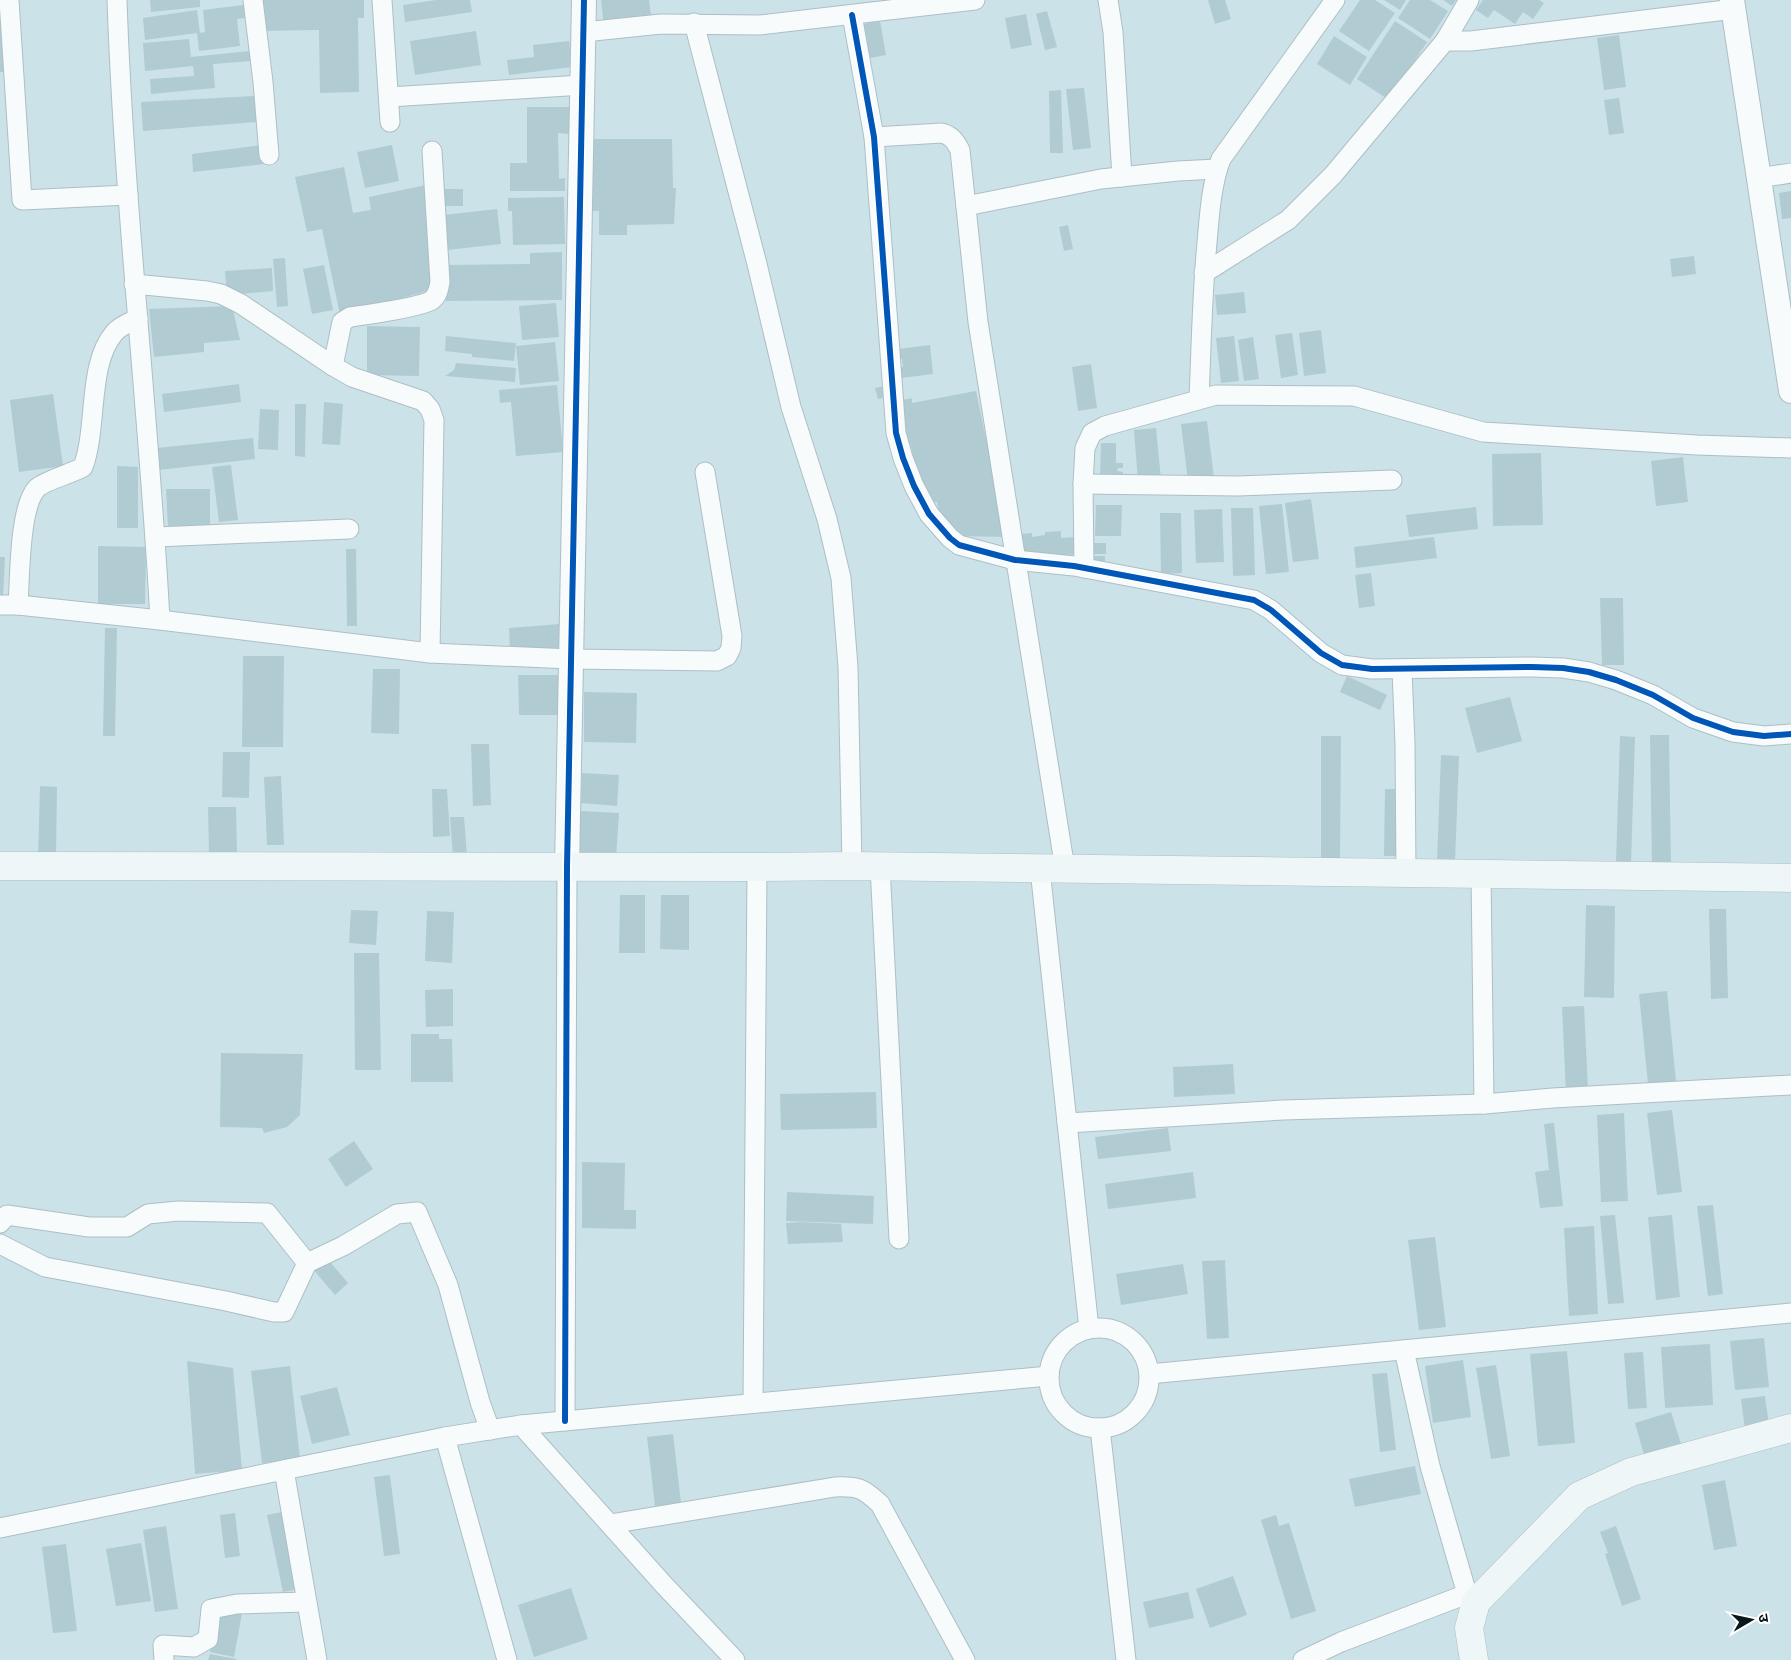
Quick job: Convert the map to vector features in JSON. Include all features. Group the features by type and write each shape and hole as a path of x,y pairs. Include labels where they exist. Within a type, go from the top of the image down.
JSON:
{"main road":[{"path":"0,866 880,866 1791,878"},
{"path":"1474,1660 1469,1628 1472,1598 1579,1496 1631,1472 1791,1428"}],"street":[{"path":"9,0 22,200 128,195"},
{"path":"117,0 119,60 134,284 156,537 160,620"},
{"path":"253,0 263,82 269,155"},
{"path":"382,0 390,122"},
{"path":"565,1421 567,867 584,0"},
{"path":"584,32 661,24 760,25 860,10 976,0"},
{"path":"1108,0 1113,32 1122,177"},
{"path":"1199,399 1204,273 1208,231 1221,159 1336,0"},
{"path":"1204,273 1288,220 1333,174 1445,40 1470,0"},
{"path":"1445,40 1472,41 1733,4 1790,382"},
{"path":"860,10 874,137 892,400 896,433 914,486 929,514 950,538 959,545 1015,560 1084,568 1254,600 1272,610 1321,653 1342,665 1372,670 1563,668 1589,672 1616,680 1653,695 1693,718 1733,732 1764,736 1791,734"},
{"path":"694,23 757,264 791,407 802,447 827,519 841,578 848,667 852,866"},
{"path":"389,97 583,74"},
{"path":"874,137 942,133 949,135 960,150 978,322 1007,496 1053,869 1067,1123 1089,1329"},
{"path":"333,366 342,322 350,317 432,300 438,293 440,282 432,151"},
{"path":"966,206 1101,180 1218,169"},
{"path":"1759,178 1791,173"},
{"path":"134,284 221,294 241,304 352,377 423,401 430,409 434,420 430,653"},
{"path":"138,318 116,331 105,345 98,363 92,431 84,467 39,487 29,499 24,517 9,605 160,620 430,653 697,662 717,661 727,656 731,648 732,636 705,472"},
{"path":"1084,568 1083,484 1085,448 1092,433 1105,426 1216,395 1354,396 1483,432 1791,448"},
{"path":"1083,484 1238,486 1392,480"},
{"path":"156,537 349,529"},
{"path":"1402,670 1405,744 1406,873"},
{"path":"880,866 899,1239"},
{"path":"753,1402 757,867"},
{"path":"1481,874 1484,1104"},
{"path":"1067,1123 1283,1110 1484,1104 1563,1097 1791,1085"},
{"path":"0,1223 7,1215 89,1227 127,1227 148,1214 178,1210 267,1213 307,1263"},
{"path":"0,1244 45,1267 226,1301 274,1312 284,1312 307,1263 343,1246 397,1214 417,1212 448,1285 480,1402 490,1430"},
{"path":"1149,1374 1791,1313"},
{"path":"1106,1328 1122,1333 1135,1344 1144,1357 1149,1374 1147,1390 1141,1405 1130,1418 1116,1426 1100,1428 1084,1426 1069,1418 1058,1407 1051,1392 1049,1376 1052,1360 1061,1345 1074,1334 1089,1329 1106,1328"},
{"path":"1303,1660 1340,1642 1472,1598 1430,1466 1404,1350"},
{"path":"0,1528 445,1437 521,1425 1049,1376"},
{"path":"521,1425 735,1660"},
{"path":"1100,1428 1126,1660"},
{"path":"445,1437 507,1660"},
{"path":"284,1470 317,1660"},
{"path":"610,1524 835,1487 852,1486 867,1492 880,1504 965,1660"},
{"path":"164,1660 163,1645 194,1647 208,1639 211,1609 238,1604 306,1602"}],"building":[{"path":"150,0 200,0 200,7 151,12"},
{"path":"256,0 364,0 364,18 358,18 359,92 320,93 319,30 257,31"},
{"path":"436,0 470,0 472,12 405,22 403,5"},
{"path":"601,0 649,0 652,23 604,28"},
{"path":"1208,0 1225,0 1231,19 1215,24"},
{"path":"1360,0 1375,0 1395,13 1369,51 1339,31"},
{"path":"1384,0 1406,0 1400,10"},
{"path":"1410,0 1430,0 1448,11 1430,39 1398,18"},
{"path":"1443,0 1456,0 1452,6"},
{"path":"1483,0 1539,0 1544,3 1533,19 1523,12 1515,24 1494,10 1488,18 1476,10"},
{"path":"251,4 252,17 237,19 240,46 199,51 197,33 145,40 143,18 197,10 200,33 205,32 203,10"},
{"path":"1047,11 1057,47 1045,50 1036,14"},
{"path":"1026,14 1032,45 1011,49 1005,18"},
{"path":"0,20 10,21 9,72 0,72"},
{"path":"880,21 886,55 870,58 864,24"},
{"path":"1395,21 1427,42 1389,100 1357,79"},
{"path":"476,31 481,65 415,75 410,41"},
{"path":"1619,35 1626,87 1604,90 1597,38"},
{"path":"1334,36 1367,57 1350,85 1317,64"},
{"path":"189,39 191,57 250,51 251,61 213,64 215,88 151,94 150,79 194,76 193,66 145,71 143,43"},
{"path":"569,41 572,67 509,75 507,60 534,57 533,45"},
{"path":"1084,88 1091,148 1073,150 1066,89"},
{"path":"1061,90 1063,153 1050,153 1049,91"},
{"path":"254,96 257,122 143,131 141,102"},
{"path":"1619,98 1624,133 1609,135 1604,100"},
{"path":"527,107 569,107 569,134 558,133 559,179 565,178 565,191 510,191 510,163 527,163"},
{"path":"590,139 672,139 673,188 676,188 674,224 627,225 627,235 599,235 599,211 586,211"},
{"path":"262,145 264,164 193,172 192,154"},
{"path":"392,145 399,181 365,188 357,152"},
{"path":"344,167 353,213 371,210 369,197 426,185 431,290 340,315 322,229 307,232 295,177"},
{"path":"442,189 463,189 463,206 443,206"},
{"path":"1791,191 1791,218 1782,219 1779,193"},
{"path":"564,197 565,244 513,245 512,211 508,211 508,198"},
{"path":"497,209 501,244 447,250 443,215"},
{"path":"1068,225 1073,249 1064,251 1059,227"},
{"path":"562,252 562,300 446,301 446,265 530,264 530,253"},
{"path":"1694,256 1696,274 1672,277 1670,259"},
{"path":"285,258 288,306 277,307 273,259"},
{"path":"324,265 333,310 312,314 303,269"},
{"path":"272,268 273,291 227,295 225,271"},
{"path":"1244,292 1246,313 1217,315 1215,295"},
{"path":"556,303 559,337 522,340 519,306"},
{"path":"232,306 240,340 204,343 204,352 154,357 149,309"},
{"path":"367,326 420,327 419,376 367,375"},
{"path":"1321,330 1326,373 1304,376 1299,333"},
{"path":"1292,333 1298,375 1281,378 1275,335"},
{"path":"446,336 516,343 514,361 472,357 472,354 445,351"},
{"path":"1234,336 1239,381 1221,383 1216,338"},
{"path":"1253,337 1259,379 1244,381 1238,340"},
{"path":"555,342 559,381 520,385 516,346"},
{"path":"930,345 933,374 901,378 899,367 903,367 902,359 898,359 898,349"},
{"path":"456,363 516,368 515,382 445,376 454,370"},
{"path":"1091,364 1097,408 1078,411 1072,367"},
{"path":"239,384 241,402 164,412 162,394"},
{"path":"557,385 563,452 516,456 511,402 500,403 499,390"},
{"path":"885,386 888,397 878,399 875,388"},
{"path":"976,391 992,468 995,468 1008,537 955,536 939,514 937,502 928,503 921,487 910,443 907,444 898,401 912,398 912,403"},
{"path":"53,394 63,466 19,472 10,400"},
{"path":"324,402 343,404 340,445 322,444"},
{"path":"295,404 306,404 305,457 295,456"},
{"path":"260,409 279,410 278,450 258,449"},
{"path":"1207,421 1214,478 1188,481 1181,424"},
{"path":"1156,428 1161,479 1138,481 1134,430"},
{"path":"253,438 255,459 159,470 157,448"},
{"path":"1101,443 1116,443 1116,463 1123,463 1123,468 1118,468 1117,471 1123,472 1123,481 1100,480"},
{"path":"1541,453 1543,525 1493,526 1492,454"},
{"path":"1683,457 1688,502 1656,506 1651,461"},
{"path":"231,465 238,520 219,522 212,467"},
{"path":"117,466 138,467 138,528 117,528"},
{"path":"166,489 210,489 210,526 168,528"},
{"path":"1311,499 1319,559 1293,562 1285,503"},
{"path":"1282,504 1289,572 1266,574 1259,506"},
{"path":"1096,505 1122,505 1121,536 1095,536"},
{"path":"1476,507 1478,529 1409,537 1406,515"},
{"path":"1231,508 1253,508 1255,575 1233,576"},
{"path":"1222,509 1224,562 1196,563 1194,510"},
{"path":"1160,513 1181,513 1182,573 1161,574"},
{"path":"1061,531 1061,538 1076,537 1077,554 1021,559 1019,534 1032,533 1032,537 1045,535 1045,532"},
{"path":"1434,537 1437,558 1356,568 1354,547"},
{"path":"1092,543 1106,543 1106,554 1092,554"},
{"path":"98,546 146,547 145,604 98,604"},
{"path":"346,549 356,549 357,626 347,626"},
{"path":"1092,556 1105,556 1105,567 1092,567"},
{"path":"0,557 5,557 3,597 0,597"},
{"path":"1371,573 1375,606 1359,608 1355,575"},
{"path":"1600,598 1623,598 1624,665 1602,665"},
{"path":"560,624 562,649 510,652 509,628"},
{"path":"105,628 117,628 115,736 103,736"},
{"path":"243,656 284,656 283,747 242,747"},
{"path":"373,669 400,669 399,734 371,733"},
{"path":"518,675 565,675 565,715 519,715"},
{"path":"1347,676 1387,695 1380,710 1340,692"},
{"path":"584,692 637,693 636,743 584,742"},
{"path":"1510,697 1522,741 1477,753 1465,708"},
{"path":"1650,735 1669,735 1671,869 1652,869"},
{"path":"1321,736 1341,736 1340,859 1321,859"},
{"path":"1620,736 1635,737 1631,863 1616,862"},
{"path":"471,744 489,744 491,805 473,806"},
{"path":"223,752 250,752 249,798 222,797"},
{"path":"1441,755 1459,756 1455,862 1437,862"},
{"path":"582,773 619,775 617,806 581,803"},
{"path":"281,776 284,845 267,845 264,777"},
{"path":"40,786 57,787 56,857 38,857"},
{"path":"432,789 447,789 450,836 433,837"},
{"path":"1385,789 1401,789 1401,856 1384,856"},
{"path":"208,807 236,807 237,854 209,854"},
{"path":"581,811 619,813 616,858 578,855"},
{"path":"450,817 464,817 467,856 453,857"},
{"path":"620,895 645,895 645,953 619,953"},
{"path":"661,895 689,895 689,950 660,949"},
{"path":"1586,905 1615,906 1614,998 1584,997"},
{"path":"1709,909 1726,909 1728,998 1711,999"},
{"path":"351,910 378,911 376,945 349,943"},
{"path":"427,911 454,912 452,963 425,961"},
{"path":"354,953 379,953 381,1070 355,1070"},
{"path":"453,989 453,1026 426,1027 425,990"},
{"path":"1667,991 1676,1081 1648,1084 1639,994"},
{"path":"1584,1006 1588,1091 1566,1092 1562,1007"},
{"path":"411,1034 439,1034 439,1039 452,1039 453,1082 411,1082"},
{"path":"221,1053 303,1054 300,1115 287,1127 264,1133 262,1128 220,1127"},
{"path":"1233,1064 1235,1094 1174,1097 1173,1067"},
{"path":"876,1092 877,1128 781,1130 780,1094"},
{"path":"1672,1110 1682,1192 1657,1195 1647,1113"},
{"path":"1624,1113 1628,1201 1601,1202 1597,1115"},
{"path":"1554,1123 1563,1206 1540,1208 1535,1172 1549,1170 1544,1124"},
{"path":"1168,1128 1171,1151 1098,1159 1095,1137"},
{"path":"354,1141 373,1169 346,1187 328,1159"},
{"path":"582,1162 625,1163 624,1210 636,1210 636,1229 582,1228"},
{"path":"1193,1172 1196,1198 1108,1209 1105,1184"},
{"path":"787,1192 874,1196 873,1224 786,1221"},
{"path":"1713,1205 1723,1294 1708,1296 1697,1206"},
{"path":"1615,1215 1624,1303 1608,1304 1600,1216"},
{"path":"1672,1215 1680,1297 1656,1300 1648,1217"},
{"path":"786,1223 841,1224 843,1242 788,1244"},
{"path":"1594,1226 1598,1314 1569,1316 1564,1228"},
{"path":"1435,1237 1446,1327 1419,1330 1408,1240"},
{"path":"325,1256 348,1283 335,1295 311,1267"},
{"path":"1225,1260 1229,1338 1207,1339 1202,1261"},
{"path":"1183,1264 1188,1294 1121,1305 1116,1274"},
{"path":"1764,1338 1769,1387 1735,1390 1730,1341"},
{"path":"1710,1344 1713,1405 1665,1408 1661,1347"},
{"path":"1567,1351 1575,1443 1538,1446 1530,1354"},
{"path":"1643,1352 1647,1408 1628,1409 1624,1353"},
{"path":"1463,1360 1471,1417 1433,1423 1425,1366"},
{"path":"187,1361 233,1368 242,1470 195,1474"},
{"path":"1496,1365 1510,1456 1491,1459 1476,1368"},
{"path":"290,1366 300,1459 262,1463 251,1371"},
{"path":"1387,1373 1396,1450 1380,1452 1372,1374"},
{"path":"337,1387 350,1435 312,1444 300,1396"},
{"path":"1765,1396 1769,1425 1745,1429 1741,1399"},
{"path":"1671,1412 1684,1453 1647,1465 1635,1423"},
{"path":"673,1434 681,1503 655,1506 647,1437"},
{"path":"1415,1466 1421,1494 1355,1507 1349,1479"},
{"path":"390,1475 400,1554 384,1556 374,1477"},
{"path":"1725,1480 1737,1546 1714,1550 1702,1485"},
{"path":"282,1512 298,1589 283,1592 267,1515"},
{"path":"235,1513 240,1556 225,1558 220,1515"},
{"path":"1276,1515 1279,1526 1289,1523 1316,1611 1291,1619 1261,1520"},
{"path":"166,1526 178,1609 155,1612 143,1530"},
{"path":"1616,1526 1641,1599 1622,1606 1605,1554 1608,1553 1600,1532"},
{"path":"141,1543 151,1601 116,1606 106,1549"},
{"path":"66,1544 77,1631 53,1633 42,1547"},
{"path":"1233,1576 1247,1615 1210,1628 1196,1589"},
{"path":"571,1588 588,1639 534,1657 518,1605"},
{"path":"1188,1592 1194,1618 1149,1628 1143,1602"},
{"path":"219,1603 243,1608 234,1657 210,1652"},
{"path":"210,1654 236,1659 236,1660 208,1660"}],"cycle path":[{"path":"565,1421 567,867 584,0"},
{"path":"852,15 874,137 896,433 914,486 929,514 950,538 959,545 1015,560 1074,566 1254,600 1271,610 1321,653 1342,665 1372,669 1563,668 1589,672 1616,680 1653,695 1693,718 1733,732 1764,736 1791,734"}]}
